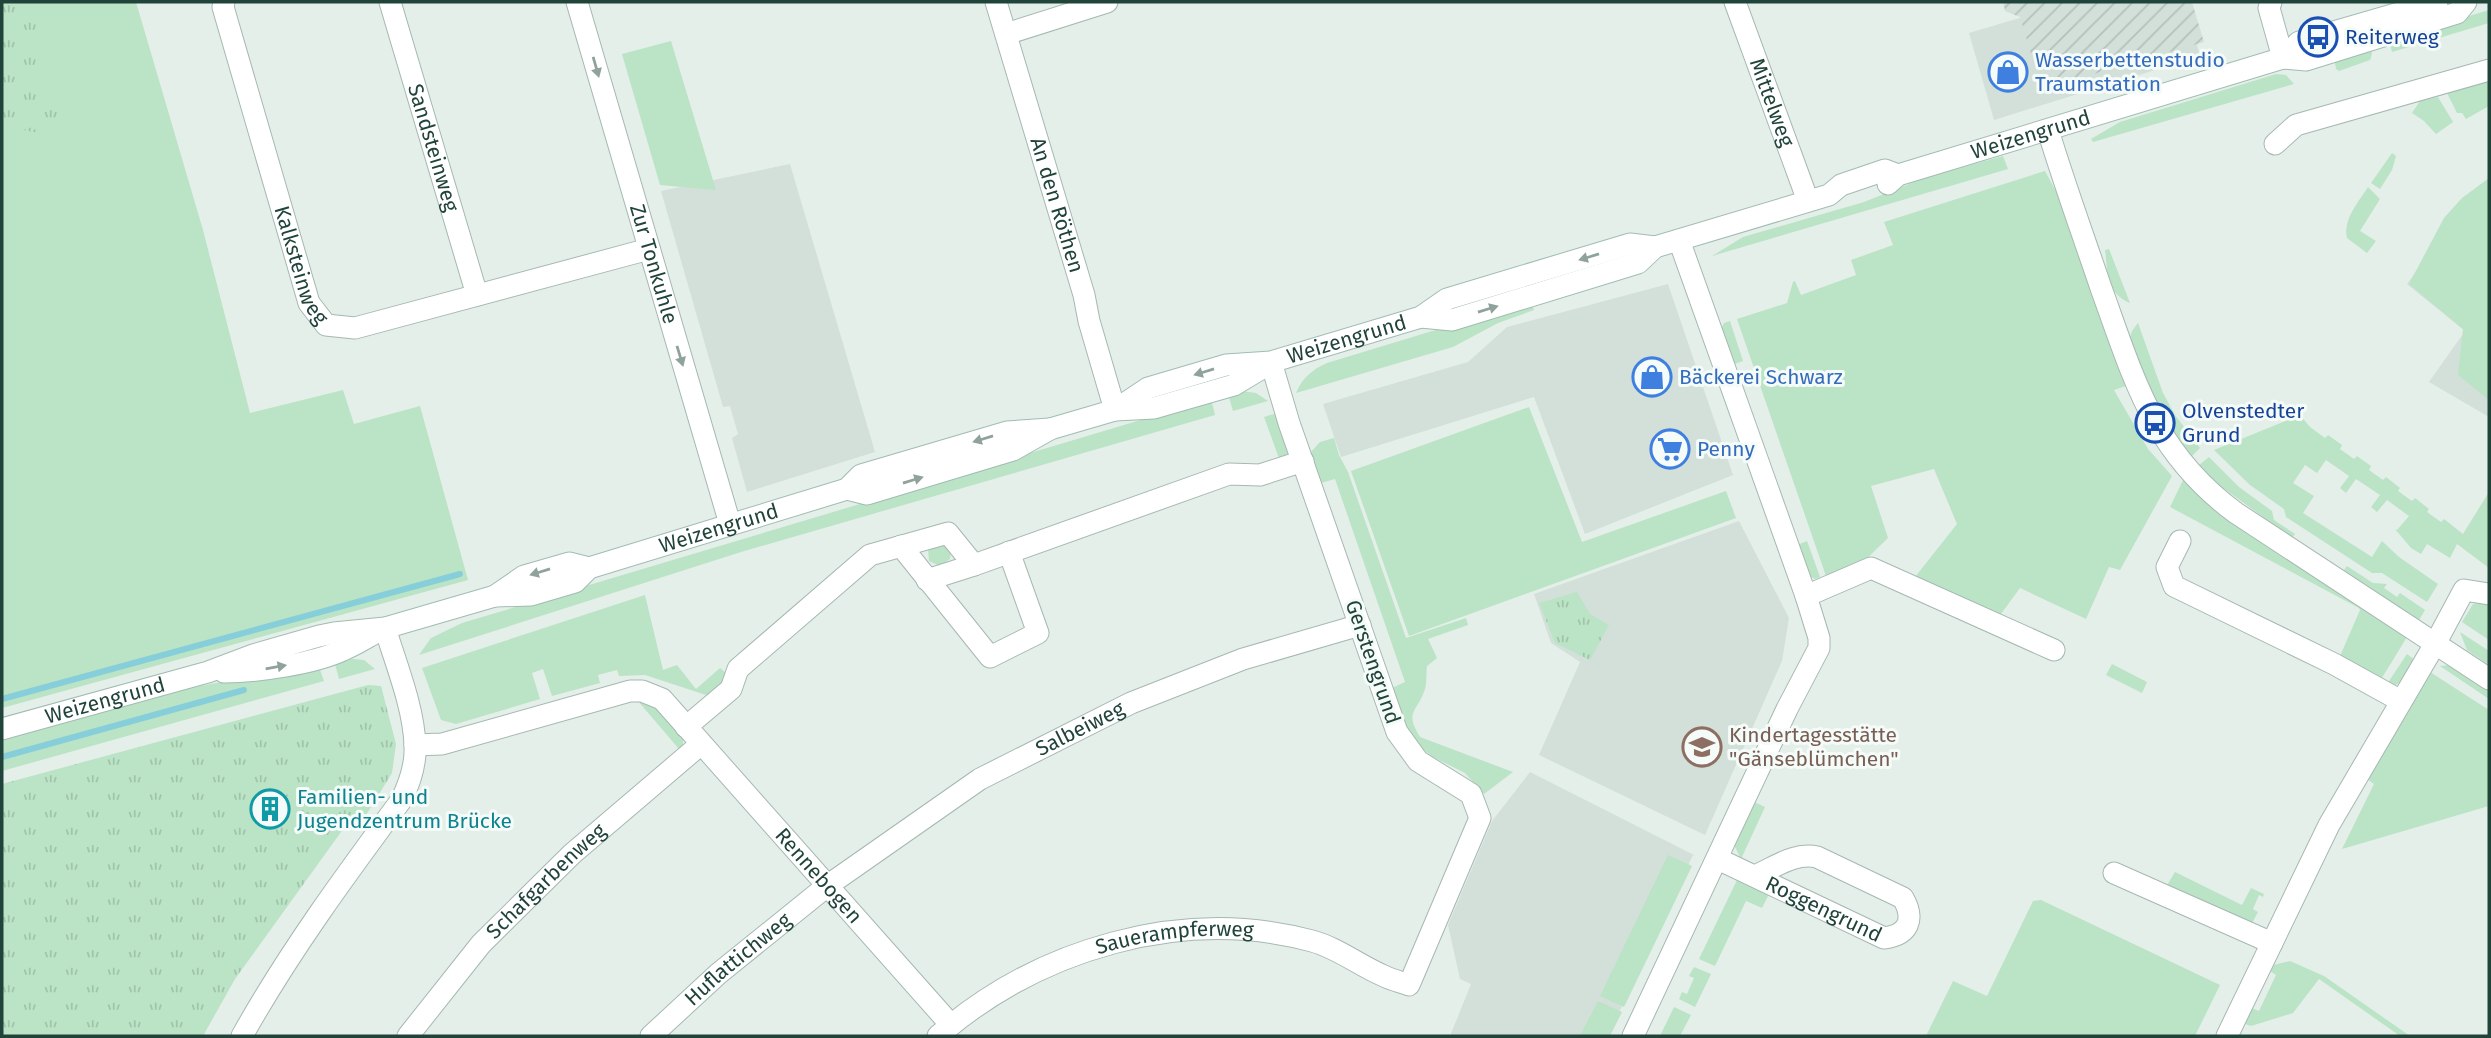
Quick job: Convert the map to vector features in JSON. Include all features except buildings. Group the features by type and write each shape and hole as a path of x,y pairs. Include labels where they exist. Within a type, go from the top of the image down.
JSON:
{"street":[{"name":"Kalksteinweg","path":"224,2 223,7 309,303 326,325 355,328 649,249"},
{"name":"Sandsteinweg","path":"390,2 477,295"},
{"name":"Zur Tonkuhle","path":"577,2 730,524"},
{"name":"An den Röthen","path":"996,2 1084,295 1115,410"},
{"path":"1006,34 1107,2"},
{"name":"Mittelweg","path":"1735,2 1808,201"},
{"path":"2271,2 2269,8 2283,58"},
{"name":"Weizengrund","path":"2283,58 2299,42 2437,2"},
{"name":"Weizengrund","path":"2,729 208,672 247,672 340,652 385,628 495,596 524,576 569,563 589,568 847,489 861,475 1007,432 1050,429 1115,410 1148,388 1226,365 1271,362 1421,317 1447,299 1630,244 1655,247 1679,240 1829,195 1841,186 1885,170 1898,175 2283,58 2306,60 2457,13 2466,2"},
{"path":"2275,144 2296,125 2489,70"},
{"path":"2048,130 2130,372 2148,410 2170,446 2228,507 2489,678"},
{"path":"1633,1036 1787,709 1819,648 1819,638 1807,596 1679,240"},
{"name":"Gerstengrund","path":"1271,362 1397,732 1418,761 1471,794 1480,818 1409,985"},
{"path":"927,580 1229,474 1260,475 1303,461"},
{"path":"686,727 731,689 738,669 870,555 948,533 974,565"},
{"path":"2180,541 2166,567 2174,586 2334,664 2401,701"},
{"path":"901,546 990,657 1038,633 1009,552"},
{"path":"1807,596 1871,568 2054,650"},
{"path":"2227,1036 2329,825 2464,590 2489,594"},
{"name":"Salbeiweg","path":"827,886 980,779 1131,703 1243,659 1360,625"},
{"path":"242,1036 308,927 402,799 411,780 415,745 411,720 385,628"},
{"name":"Rennebogen","path":"415,745 442,744 630,691 642,691 662,699 827,886 944,1031"},
{"name":"Schafgarbenweg","path":"408,1036 481,944 572,854 701,744"},
{"name":"Roggengrund","path":"1718,859 1755,877 1884,938 1896,936 1908,926 1911,911 1903,898 1817,857 1806,855 1793,858 1755,877"},
{"path":"2114,873 2272,943"},
{"name":"Huflattichweg","path":"651,1036 718,974 827,886"},
{"name":"Sauerampferweg","path":"944,1031 1014,982 1081,952 1143,935 1205,929 1267,931 1315,942 1383,976 1409,985"}],"shaded area":[{"path":"2003,2 2192,2 2204,42 2059,84 2053,62 2034,64 2020,17 2005,11"},
{"path":"2074,2 2185,2 2200,56 1994,120 1969,33"},
{"path":"790,164 875,452 747,492 732,438 738,434 730,406 723,407 661,191"},
{"path":"2489,191 2489,417 2429,382 2465,331 2407,284 2461,211"},
{"path":"1668,284 1733,475 1585,534 1534,397 1341,457 1323,404 1468,362 1507,327"},
{"path":"1739,521 1789,618 1782,661 1705,835 1539,755 1580,662 1551,643 1534,594"},
{"path":"1530,772 1696,856 1693,855 1608,1036 1450,1036 1471,984 1460,979 1448,925 1492,821"}],"green space":[{"path":"2,2 136,2 203,230 250,413 343,390 354,424 420,406 468,580 2,708"},
{"path":"2,2 16,2 43,16 33,78 67,108 59,137 8,127 2,121"},
{"path":"2489,10 2489,23 2392,52 2389,40"},
{"path":"671,41 716,190 660,185 622,54"},
{"path":"2370,46 2370,60 2339,71 2336,69 2334,57"},
{"path":"2276,74 2286,75 2294,84 2093,142 2091,139 2120,122"},
{"path":"2489,80 2489,106 2466,119 2462,113 2457,113 2447,93"},
{"path":"2438,97 2453,122 2436,134 2412,113 2420,101"},
{"path":"2392,153 2396,156 2392,170 2380,189 2371,183"},
{"path":"2003,156 2008,169 1712,256 1743,237 1864,202 1924,178"},
{"path":"2045,171 2057,193 2126,386 2114,390 2148,449 2172,476 2120,570 2109,567 2086,619 2020,588 1998,618 1915,577 1957,524 1934,469 1871,486 1888,538 1859,566 1826,576 1737,319 1787,303 1795,281 1801,295 1856,275 1851,260 1893,245 1884,222"},
{"path":"2489,178 2489,400 2458,375 2463,329 2409,284 2444,218 2462,198"},
{"path":"2368,187 2380,199 2360,231 2376,241 2367,253 2347,238 2346,231 2352,211"},
{"path":"2109,249 2130,303 2112,288 2105,250"},
{"path":"1531,301 1534,310 1498,323 1453,347 1296,393 1308,375 1327,363"},
{"path":"1730,321 1743,361 1732,365 1720,331 1724,323"},
{"path":"2138,323 2163,393 2175,415 2200,448 2191,457 2162,415 2129,340"},
{"path":"1241,391 1256,393 1268,401 1233,411 1228,394"},
{"path":"1211,399 1215,415 741,552 419,655 431,638 462,623"},
{"path":"1529,407 1582,542 1726,491 1736,518 1409,636 1351,471"},
{"path":"1277,413 1288,446 1286,458 1281,464 1264,417"},
{"path":"2300,415 2325,438 2328,435 2342,445 2340,449 2354,459 2357,456 2371,466 2369,470 2383,480 2386,477 2400,488 2398,491 2412,501 2415,498 2429,509 2427,512 2441,522 2444,519 2463,534 2489,492 2489,568 2457,544 2450,558 2427,544 2421,554 2411,548 2395,529 2409,516 2387,500 2377,512 2371,507 2380,495 2356,479 2346,493 2340,488 2349,476 2326,460 2317,473 2305,465 2293,483 2314,496 2303,513 2372,557 2382,541 2399,557 2438,584 2427,602 2382,573 2372,573 2286,517 2284,509 2250,485 2214,450"},
{"path":"1334,438 1406,638 1466,618 1468,625 1428,639 1437,658 1427,666 1425,689 1412,717 1420,737 1513,772 1484,794 1465,773 1433,757 1412,741 1392,688 1405,682 1335,479 1321,483 1311,452 1320,442"},
{"path":"2209,457 2239,487 2272,511 2274,520 2295,534 2292,538 2219,485 2199,465"},
{"path":"2185,476 2407,637 2380,681 2340,656 2359,608 2170,507"},
{"path":"1807,541 1820,577 1815,579 1804,573 1795,546"},
{"path":"943,542 951,551 950,559 940,566 929,561 928,549"},
{"path":"2347,566 2373,583 2387,584 2384,588 2397,597 2400,593 2425,610 2419,620 2344,570"},
{"path":"1577,592 1590,614 1609,625 1590,660 1555,643 1539,603"},
{"path":"645,595 663,670 677,665 696,689 720,668 726,673 728,682 712,697 645,675 619,676 617,670 598,675 600,683 552,696 543,669 532,673 540,699 456,724 441,720 422,668"},
{"path":"2489,600 2489,640 2462,622 2473,604"},
{"path":"2460,632 2489,651 2489,665 2467,650"},
{"path":"2407,654 2416,661 2410,670 2396,685 2385,687"},
{"path":"334,660 364,660 375,669 339,679"},
{"path":"318,664 324,681 2,771 2,740 195,687"},
{"path":"2112,664 2147,682 2142,693 2106,675"},
{"path":"2450,665 2489,688 2489,699 2440,666"},
{"path":"2430,672 2489,710 2489,806 2342,849 2374,784 2367,779"},
{"path":"368,685 381,686 396,744 392,773 363,820 354,814 235,979 203,1036 2,1036 2,784"},
{"path":"638,701 652,706 663,715 683,737 683,746 679,749"},
{"path":"1754,802 1765,807 1741,859 1734,845"},
{"path":"1668,855 1692,866 1624,1007 1600,996"},
{"path":"2175,872 2242,905 2251,888 2264,894 2263,897 2259,895 2253,909 2258,912 2250,927 2166,887"},
{"path":"1738,878 1770,892 1762,908 1746,901 1715,966 1699,959"},
{"path":"2041,900 2220,985 2195,1036 1926,1036 1953,981 1987,996 2033,901"},
{"path":"2290,961 2324,976 2410,1036 2400,1036 2319,979 2293,1013 2251,1026 2245,1024 2252,1008 2259,1011 2276,975 2270,971 2273,965"},
{"path":"1694,967 1711,974 1695,1007 1679,999 1682,992 1687,994 1694,978 1689,976"},
{"path":"1598,1001 1622,1012 1610,1036 1580,1036"},
{"path":"1674,1007 1691,1015 1680,1036 1660,1036"}],"waterway":[{"path":"2,699 460,574"},
{"path":"2,757 244,690"}],"place":[{"name":"Reiterweg","path":"2318,37"},
{"name":"Wasserbettenstudio Traumstation","path":"2008,72"},
{"name":"Bäckerei Schwarz","path":"1652,377"},
{"name":"Olvenstedter Grund","path":"2155,423"},
{"name":"Penny","path":"1670,449"},
{"name":"Kindertagesstätte \"Gänseblümchen\"","path":"1702,747"},
{"name":"Familien- und Jugendzentrum Brücke","path":"270,809"}]}
